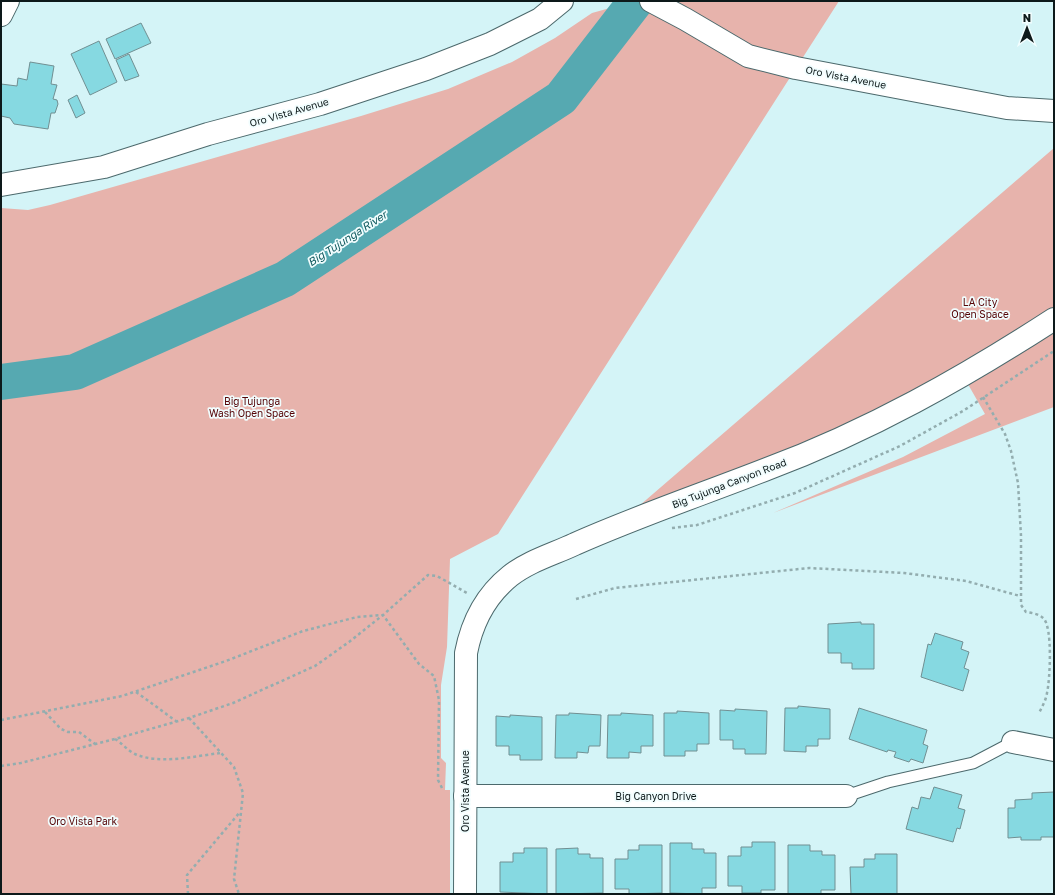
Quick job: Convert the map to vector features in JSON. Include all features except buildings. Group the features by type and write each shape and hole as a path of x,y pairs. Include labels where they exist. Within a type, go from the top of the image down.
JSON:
{"street":[{"path":"1,15 8,1"},
{"name":"Oro Vista Avenue","path":"1,185 104,167 208,134 320,104 426,69 490,44 540,18 562,1"},
{"name":"Oro Vista Avenue","path":"651,1 685,18 748,56 796,68 1007,108 1054,111"},
{"name":"Big Tujunga Canyon Road","path":"465,688 466,653 476,618 485,602 502,583 527,565 628,521 769,469 853,432 928,396 1001,354 1054,319"},
{"name":"Oro Vista Avenue","path":"465,688 455,794 465,894"},
{"path":"1013,742 1054,750"},
{"name":"Big Canyon Drive","path":"455,794 846,796"}],"lane":[{"path":"846,796 888,782 973,763 1013,742"}],"path":[{"path":"983,397 1005,434 1011,451 1018,483 1021,536 1021,605 1026,612 1038,614 1044,618 1048,627 1049,681 1047,694 1039,713"},
{"path":"576,599 615,588 809,568 904,572 966,581 1020,596"},
{"path":"1,766 21,763 189,718 232,703 315,666 349,642 428,574 437,576 485,602"},
{"path":"1,720 122,696 226,661 303,631 358,617 383,614"},
{"path":"383,614 419,664 434,676 439,700 438,780 455,794"},
{"path":"136,692 176,721"},
{"path":"44,712 61,729 68,732 79,732 95,744"},
{"path":"189,718 234,767 243,793 234,879 238,894"},
{"path":"114,739 124,745 133,754 145,758 172,759 221,753"},
{"path":"188,894 187,875 240,812"}],"green space":[{"name":"Big Tujunga Wash Open Space","path":"650,1 839,1 498,534 450,559 447,647 441,685 441,758 446,763 445,790 450,790 450,894 1,894 1,208 28,210 50,205 361,116 448,89 512,62 555,38 592,13 610,8 627,8 645,13"},
{"name":"LA City Open Space","path":"1054,148 1054,407 773,513 903,457 985,414 965,379 610,531"}],"waterway":[{"name":"Big Tujunga River","path":"1,382 75,372 285,279 561,98 636,1"}],"park label":[{"name":"Oro Vista Park","path":"83,821"}]}
